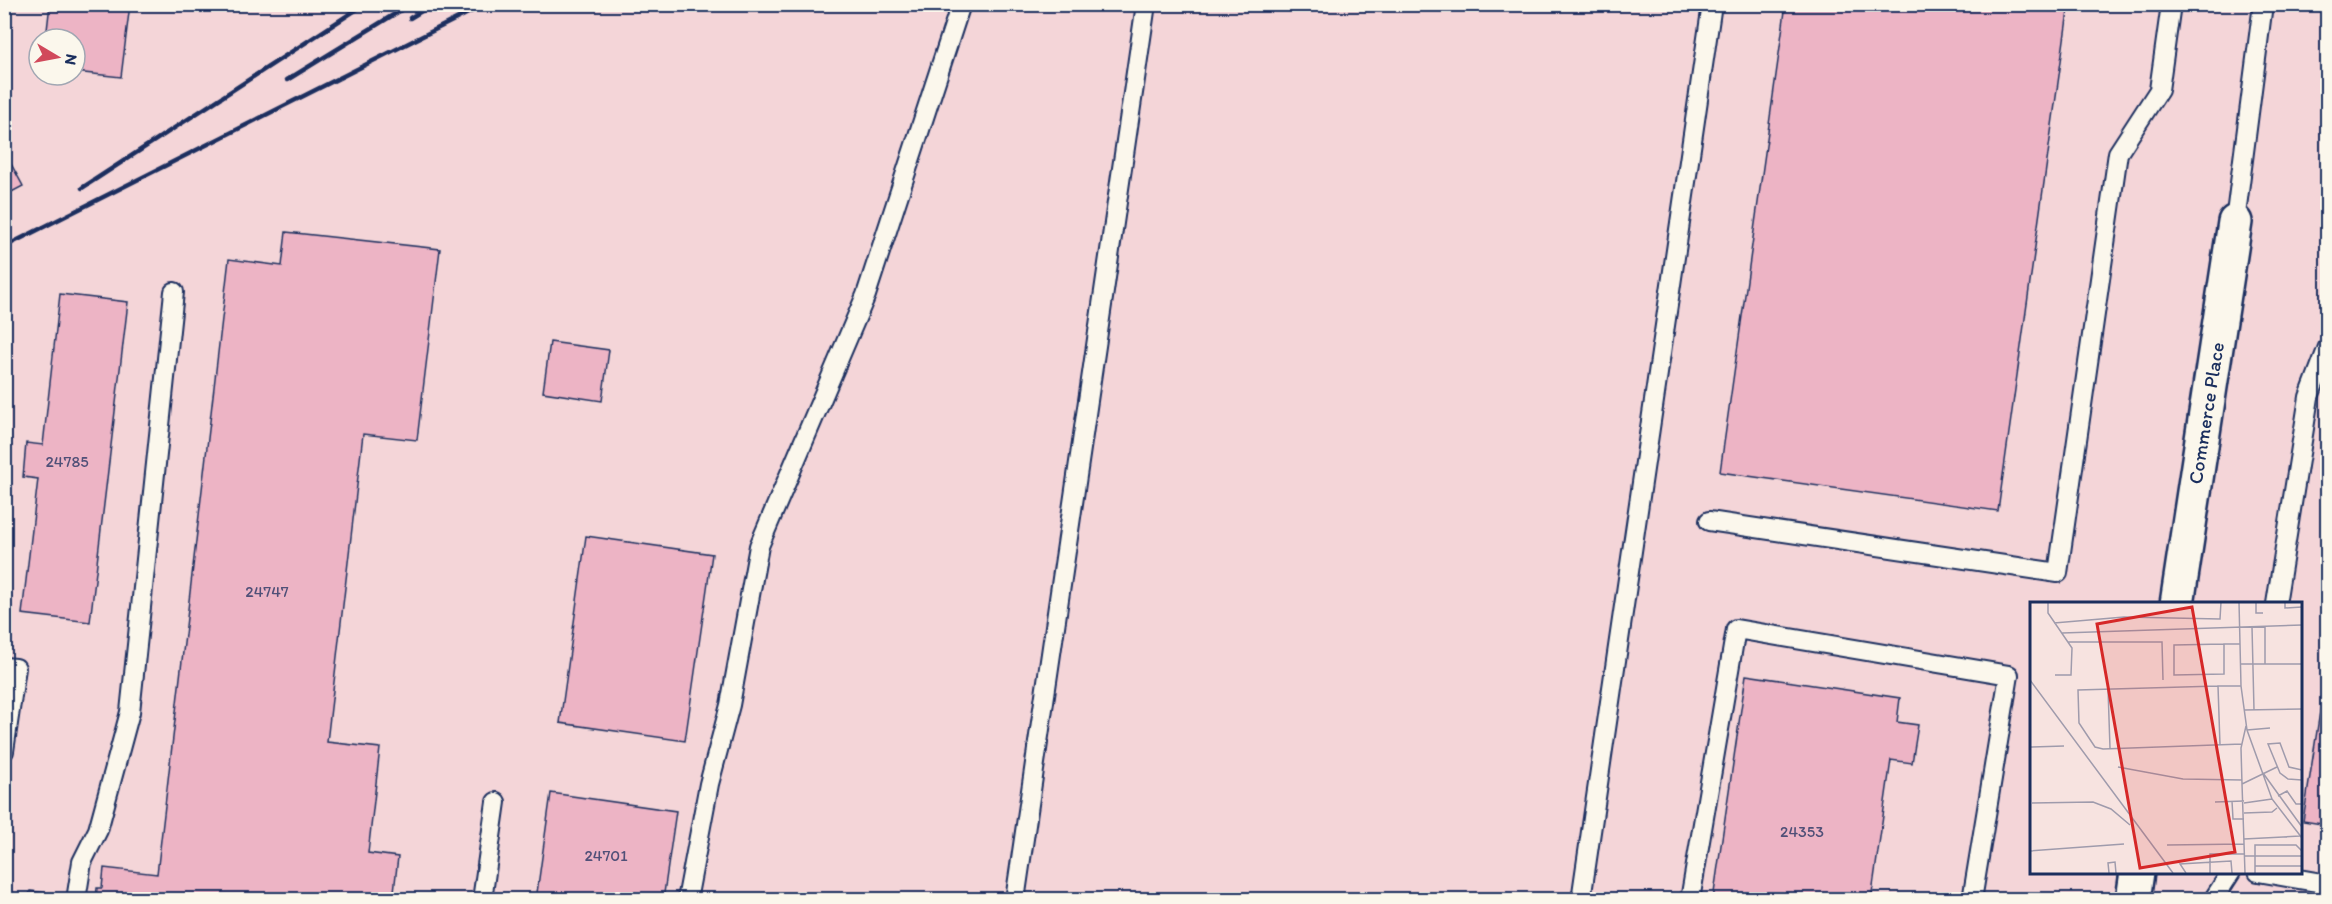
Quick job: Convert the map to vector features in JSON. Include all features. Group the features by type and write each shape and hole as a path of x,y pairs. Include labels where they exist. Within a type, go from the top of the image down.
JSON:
{"street":[{"name":"Commerce Place","path":"2177,602 2235,222"},
{"path":"2133,900 2137,874"}],"lane":[{"path":"687,900 709,784 730,705 759,546 866,295 961,4"},
{"path":"1015,900 1146,4"},
{"path":"1581,900 1712,4"},
{"path":"1710,521 2058,573 2118,153 2159,90 2171,4"},
{"path":"2235,222 2263,4"},
{"path":"76,900 82,862 98,830 130,712 174,292"},
{"path":"2276,602 2309,397 2328,348"},
{"path":"1690,900 1736,629 2008,675 1972,900"},
{"path":"4,666 16,668 4,751"},
{"path":"482,900 496,802"},
{"path":"2213,900 2230,874"},
{"path":"2264,874 2328,884"}],"shaded area":[{"path":"5,5 2327,5 2327,899 5,899"}],"building":[{"path":"50,4 130,4 121,77 87,73 87,27 47,27"},
{"path":"1786,4 2069,4 1998,511 1720,472"},
{"path":"4,151 23,186 4,196"},
{"path":"286,232 440,249 417,440 363,434 327,742 380,748 368,853 398,857 393,900 316,900 268,894 267,900 96,900 97,888 102,888 104,868 157,874 229,259 282,266"},
{"path":"60,294 128,302 90,622 22,614 38,479 23,477 26,443 43,445"},
{"path":"550,342 609,350 602,401 543,392"},
{"path":"586,536 712,554 685,741 560,723"},
{"path":"2328,660 2328,825 2303,821"},
{"path":"1746,675 1900,698 1897,722 1918,725 1912,763 1891,760 1871,900 1713,900"},
{"path":"551,793 676,811 663,900 536,900"},
{"path":"30,891 46,893 46,900 28,900"}],"railway":[{"path":"82,188 365,4"},
{"path":"287,80 411,4"},
{"path":"410,18 433,4"},
{"path":"4,247 486,4"}]}
